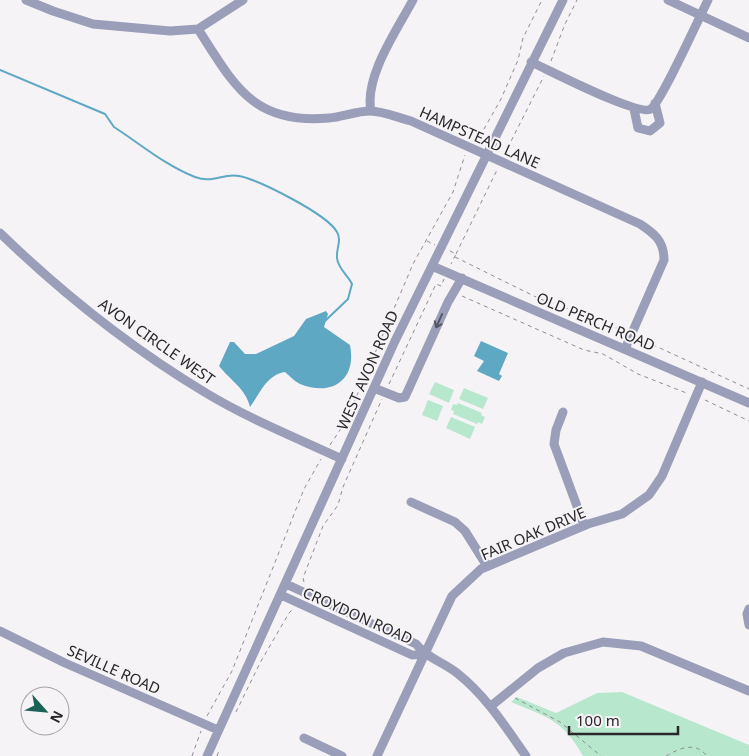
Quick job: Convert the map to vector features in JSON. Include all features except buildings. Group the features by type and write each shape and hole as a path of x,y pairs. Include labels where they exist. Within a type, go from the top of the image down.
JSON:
{"street":[{"path":"26,0 53,12 93,24 170,31 198,29 243,0"},
{"path":"371,111 370,96 376,71 413,0"},
{"name":"WEST AVON ROAD","path":"207,756 374,388 485,155 562,0"},
{"path":"668,0 749,38"},
{"path":"531,62 634,109 646,111 655,103 708,0"},
{"name":"HAMPSTEAD LANE","path":"198,29 240,91 258,106 275,115 304,119 327,119 371,111 411,121 640,224 656,234 663,246 664,260 625,349"},
{"path":"634,109 638,128 650,131 660,123 655,103"},
{"name":"AVON CIRCLE WEST","path":"0,233 75,300 150,358 206,393 342,459"},
{"name":"OLD PERCH ROAD","path":"432,266 749,403"},
{"path":"374,388 399,398 405,397 462,278"},
{"name":"FAIR OAK DRIVE","path":"378,756 452,596 467,581 487,566 584,526 622,514 649,496 662,476 702,382"},
{"path":"563,412 556,430 554,444 584,526"},
{"path":"410,502 455,522 465,531 487,566"},
{"name":"CROYDON ROAD","path":"286,584 416,644 424,654 456,672 491,706 526,756"},
{"name":"CROYDON ROAD","path":"281,595 412,655 424,654"},
{"path":"749,609 747,614 749,625"},
{"name":"SEVILLE ROAD","path":"0,631 65,663 218,730"},
{"path":"491,706 538,668 564,653 603,642 641,646 749,691"},
{"path":"304,738 342,756"}],"path":[{"path":"192,756 204,724 232,671 304,488 346,421 371,357 413,264 453,192 469,148 484,129 500,99 518,60 523,38 542,0"},
{"path":"551,62 564,24 577,0"},
{"path":"506,152 545,75"},
{"path":"451,264 499,166"},
{"path":"426,241 433,244"},
{"path":"448,250 532,296 584,314 627,333"},
{"path":"441,286 444,279"},
{"path":"304,586 303,578 323,526 338,505 343,487 385,392 436,284 584,350 603,354 638,374 696,396 749,421"},
{"path":"636,337 749,389"},
{"path":"234,716 260,664 289,613 294,608"},
{"path":"506,693 560,722 601,756"},
{"path":"666,756 691,746 700,748 707,756"},
{"path":"217,756 220,748"}],"green space":[{"path":"435,382 454,390 449,403 429,394"},
{"path":"464,388 488,398 483,409 459,399"},
{"path":"428,400 443,406 437,421 422,415"},
{"path":"458,403 482,413 481,415 485,417 482,424 478,422 477,424 453,414 454,411 451,410 453,404 457,405"},
{"path":"451,417 475,427 470,439 446,428"},
{"path":"622,692 749,745 749,756 583,756 568,734 553,721 511,702 517,697 556,713 597,693"}],"water":[{"path":"326,311 328,314 324,327 350,345 350,368 346,376 332,387 322,388 300,384 285,372 278,374 268,381 250,407 245,395 219,366 230,342 234,342 245,354 256,354 294,336 306,319"},
{"path":"481,341 508,353 499,374 502,376 499,381 477,371 484,361 474,356"}],"waterway":[{"path":"0,70 105,114 114,127 163,161 184,172 201,179 233,175 249,179 292,199 320,216 337,232 339,238 338,262 352,284 348,299 325,321"}]}
